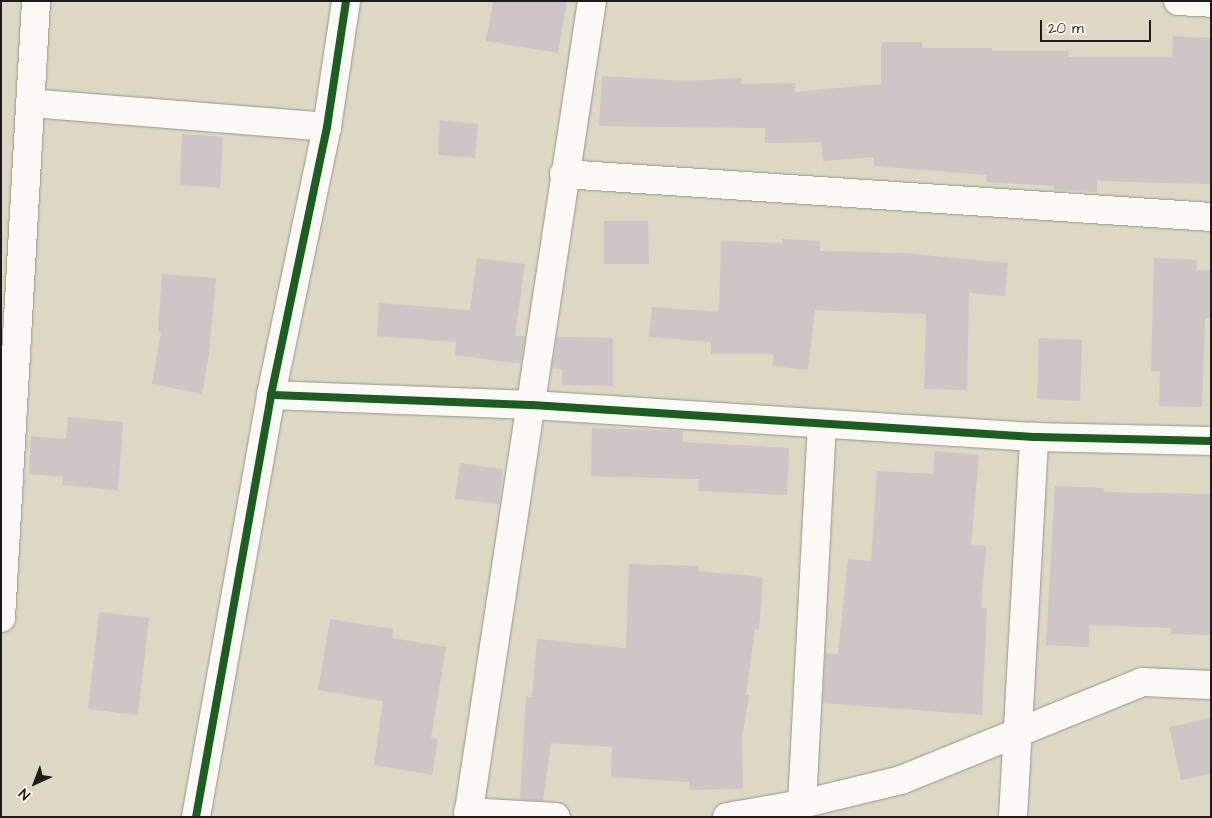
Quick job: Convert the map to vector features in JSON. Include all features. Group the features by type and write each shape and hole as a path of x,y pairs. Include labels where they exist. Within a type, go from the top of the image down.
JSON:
{"street":[{"path":"1,618 36,1"},
{"path":"196,817 271,395 327,127 346,1"},
{"path":"556,817 468,814 532,405 564,174 592,1"},
{"path":"1178,1 1211,4"},
{"path":"30,103 327,127"},
{"path":"564,174 1211,217"},
{"path":"271,395 532,405 1034,437 1211,441"},
{"path":"802,804 822,424"},
{"path":"1013,817 1034,437"},
{"path":"727,817 802,804 901,780 1142,682 1211,685"}],"building":[{"path":"493,1 567,1 558,53 486,41"},
{"path":"1173,36 1211,38 1211,184 1097,181 1097,192 1054,190 1054,186 986,182 987,175 874,166 874,157 823,161 821,142 765,143 765,128 599,126 602,76 686,81 741,78 741,84 795,83 795,92 881,84 881,42 922,42 922,48 992,48 992,51 1069,51 1069,57 1172,57"},
{"path":"440,120 478,124 475,158 438,155"},
{"path":"182,134 223,137 220,188 180,185"},
{"path":"604,221 648,221 649,264 604,264"},
{"path":"782,239 820,241 820,251 902,253 1008,263 1005,296 969,293 967,390 924,389 926,314 815,310 808,370 772,366 774,354 711,354 711,342 649,337 652,307 719,312 721,241 782,243"},
{"path":"477,258 525,264 515,336 525,336 521,364 455,355 456,342 377,336 379,303 470,310"},
{"path":"1154,258 1197,260 1197,270 1211,270 1211,318 1205,318 1202,407 1159,406 1160,372 1151,371"},
{"path":"162,274 216,278 209,354 202,394 152,384 161,332 158,331"},
{"path":"557,337 613,338 613,386 562,385 562,369 552,368"},
{"path":"1039,338 1082,340 1080,401 1037,399"},
{"path":"68,417 123,422 118,490 62,485 63,477 29,474 31,436 66,439"},
{"path":"592,428 683,431 683,442 789,448 787,495 698,491 699,479 591,476"},
{"path":"935,451 979,455 971,545 986,546 981,608 987,608 982,715 823,703 826,653 838,654 848,559 871,561 877,471 933,474"},
{"path":"460,463 503,469 499,504 455,499"},
{"path":"1055,486 1104,488 1103,492 1211,494 1211,635 1171,634 1171,628 1089,625 1089,647 1046,645"},
{"path":"629,564 699,566 698,571 763,577 759,630 755,629 746,695 749,695 742,738 743,789 689,790 689,782 611,777 612,747 551,743 543,801 520,799 526,696 532,697 537,639 626,648"},
{"path":"99,612 149,618 138,715 88,709"},
{"path":"330,619 393,629 392,638 446,647 431,738 438,739 432,775 374,765 383,701 318,690"},
{"path":"1211,718 1211,774 1181,780 1169,727"}],"cycle path":[{"path":"196,817 271,395 327,127 346,1"},
{"path":"271,395 532,405 1034,437 1211,441"}]}
